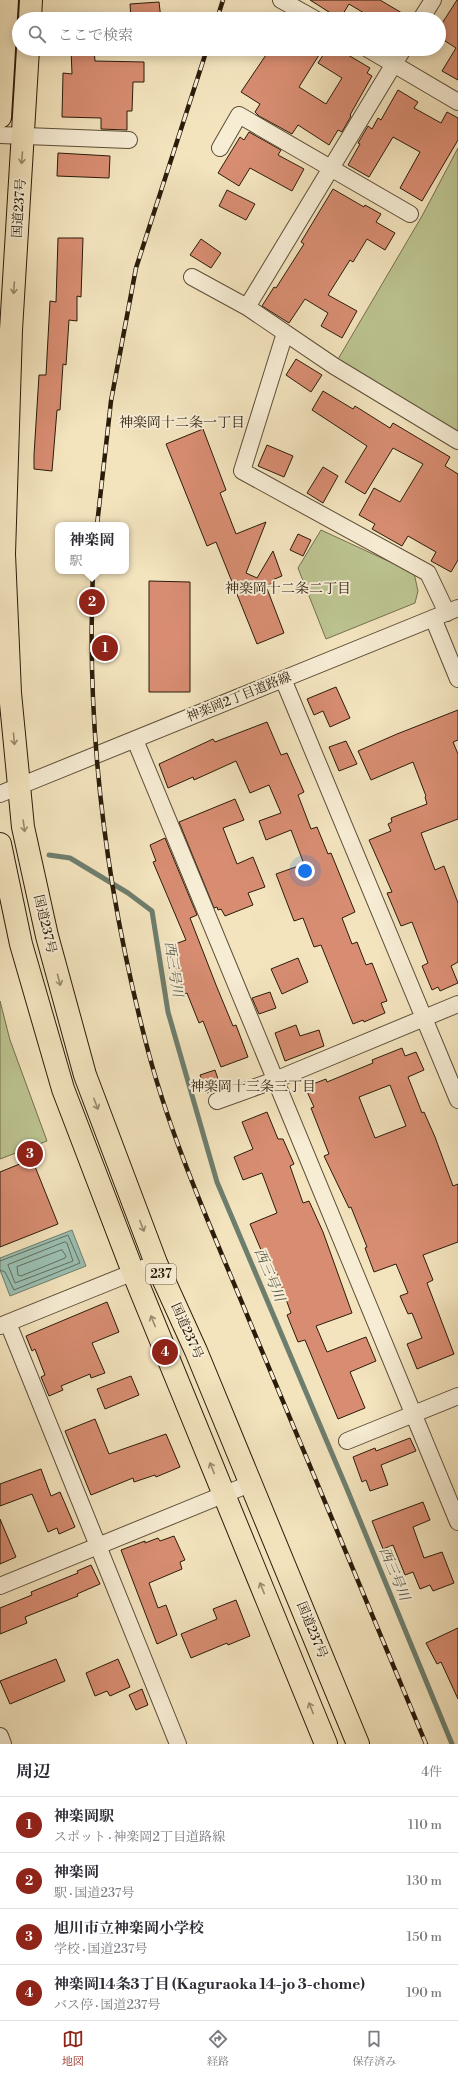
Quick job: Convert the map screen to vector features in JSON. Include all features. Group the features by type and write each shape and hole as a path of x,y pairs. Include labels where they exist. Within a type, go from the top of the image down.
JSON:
{"highway":[{"path":"0,117 7,0"},
{"path":"30,12 31,0"},
{"name":"国道237号","path":"28,56 27,86 6,330 4,554 10,693 10,791 23,827 47,936 83,1067 156,1263 196,1350 252,1483 358,1744"},
{"name":"国道237号","path":"0,844 21,944 41,1018 63,1089 133,1272 326,1744"}],"street":[{"path":"281,0 302,12"},
{"path":"425,12 433,0"},
{"path":"380,56 458,102"},
{"path":"247,307 399,56"},
{"path":"2,83 27,86"},
{"path":"220,148 239,115 330,170 410,214"},
{"path":"0,134 129,140"},
{"path":"192,277 247,307 340,370 458,441"},
{"path":"285,333 242,472 428,573 446,613 458,679"},
{"name":"神楽岡2丁目道路線","path":"10,791 446,613"},
{"path":"283,679 458,1100"},
{"path":"135,740 458,1522"},
{"path":"217,1101 275,1080 458,1004"},
{"path":"156,1263 4,1325 178,1744"},
{"path":"347,1441 458,1396"},
{"path":"0,1586 252,1483"},
{"path":"0,1736 4,1744"}],"green space":[{"path":"458,148 458,441 334,366 422,216"},
{"path":"321,530 414,573 418,591 415,603 326,639 298,568"},
{"path":"0,1001 10,1040 47,1141 0,1159"}],"water":[{"path":"72,1230 86,1266 10,1296 0,1270 0,1258"}],"building":[{"path":"310,0 380,0 400,12 362,12 349,4 344,12 329,12"},
{"path":"458,0 458,80 442,71 456,48 446,42 446,17"},
{"path":"159,2 160,12 131,12 130,4"},
{"path":"71,56 95,56 95,61 144,62 144,82 133,82 132,111 127,111 127,130 101,129 101,118 62,117 63,73 72,74"},
{"path":"265,56 318,56 299,87 326,104 342,78 318,63 322,56 350,56 370,68 367,73 372,76 342,132 338,130 329,145 298,125 292,134 259,116 255,112 260,104 241,92"},
{"path":"398,90 418,102 414,108 441,123 447,112 458,118 458,140 422,201 400,188 420,152 393,137 369,177 348,165 368,126 372,129 378,118 381,120"},
{"path":"249,132 281,150 278,155 304,169 292,191 250,168 239,186 218,173 240,137 244,140"},
{"path":"58,153 110,156 109,178 57,176"},
{"path":"333,189 364,207 365,205 381,214 376,222 395,233 385,250 367,239 353,262 350,260 328,295 357,311 342,338 321,326 328,313 305,299 289,323 262,306 274,287 276,288 304,244 301,242"},
{"path":"227,190 255,204 246,220 219,206"},
{"path":"58,238 83,238 81,297 77,296 77,321 69,320 66,365 63,364 60,410 57,410 52,471 34,469 34,455 39,375 46,375 50,301 56,302"},
{"path":"201,239 221,253 211,268 190,255"},
{"path":"296,359 322,375 311,392 286,375"},
{"path":"323,391 353,409 355,406 390,428 393,423 450,457 445,466 458,474 458,560 451,572 431,561 436,552 408,536 402,546 372,529 375,524 359,515 374,488 400,502 423,464 393,448 365,494 345,482 367,446 312,410"},
{"path":"203,429 226,490 220,493 236,534 266,522 246,573 257,578 273,551 282,576 272,580 273,583 266,586 284,633 257,644 216,542 207,546 166,444"},
{"path":"267,445 293,456 284,477 258,466"},
{"path":"323,467 338,476 323,503 307,493"},
{"path":"298,534 311,540 303,556 290,550"},
{"path":"149,581 190,582 190,692 149,692"},
{"path":"336,687 350,718 330,727 323,711 314,715 307,699"},
{"path":"458,710 458,740 453,742 458,754 458,819 421,833 435,870 444,866 458,903 458,962 451,966 458,983 440,991 438,987 432,990 422,966 428,963 412,922 401,926 387,893 392,892 369,840 391,831 388,824 392,822 391,818 427,804 426,796 413,762 371,780 358,751"},
{"path":"267,722 281,755 287,753 304,792 298,795 311,829 317,827 328,854 331,853 355,912 342,918 352,944 357,942 366,965 372,963 387,1001 381,1003 385,1013 364,1022 363,1020 353,1024 321,945 314,947 303,918 294,921 276,874 304,864 291,830 266,840 259,821 281,813 269,785 250,793 236,761 194,780 193,777 168,788 159,764 213,739 215,742"},
{"path":"346,741 357,764 339,771 329,747"},
{"path":"235,799 244,820 223,828 237,864 253,857 265,887 248,893 253,905 225,916 221,909 218,910 217,907 214,908 179,822"},
{"path":"165,838 197,915 190,918 233,1026 236,1025 248,1057 221,1067 203,1021 199,1023 187,993 185,994 167,947 186,940 153,862 156,861 150,845"},
{"path":"298,958 308,982 282,994 271,969"},
{"path":"270,992 276,1008 259,1014 252,998"},
{"path":"296,1025 300,1036 319,1030 324,1046 285,1061 275,1033"},
{"path":"402,1048 405,1056 416,1052 424,1070 408,1077 422,1113 424,1112 435,1137 453,1186 458,1184 458,1242 423,1255 433,1280 427,1283 454,1354 417,1369 407,1344 422,1338 412,1313 408,1314 400,1296 408,1293 396,1264 374,1272 365,1248 367,1247 351,1207 349,1208 324,1156 329,1154 311,1108 314,1107 305,1087 326,1079 327,1082 373,1063 372,1060","holes":["390,1085 406,1126 375,1138 359,1097"]},
{"path":"215,1070 221,1088 207,1093 200,1075"},
{"path":"267,1112 278,1139 283,1139 294,1164 290,1166 303,1203 309,1201 323,1232 352,1313 316,1326 327,1352 366,1337 376,1361 350,1372 365,1408 338,1419 305,1340 298,1342 287,1315 291,1313 275,1269 270,1271 250,1224 277,1213 262,1173 243,1180 234,1157 253,1149 242,1122"},
{"path":"32,1159 58,1224 0,1247 0,1172"},
{"path":"107,1302 119,1332 92,1343 105,1373 91,1378 90,1374 61,1386 63,1390 49,1396 41,1377 45,1375 35,1349 32,1351 26,1336"},
{"path":"131,1376 139,1395 105,1409 97,1389"},
{"path":"95,1419 109,1454 166,1434 180,1467 156,1477 155,1475 134,1482 133,1478 91,1495 65,1431"},
{"path":"410,1438 416,1451 381,1465 388,1485 370,1491 366,1480 362,1482 353,1457 375,1448 376,1451"},
{"path":"41,1469 51,1496 60,1492 75,1527 59,1534 57,1528 48,1532 32,1494 0,1506 0,1484"},
{"path":"423,1502 430,1520 413,1527 424,1558 442,1552 454,1583 433,1591 430,1585 420,1589 413,1572 405,1575 393,1545 383,1549 372,1521"},
{"path":"0,1519 16,1557 0,1564"},
{"path":"174,1536 185,1560 180,1562 182,1569 149,1583 158,1608 166,1605 177,1635 157,1644 121,1550 145,1541 145,1543 158,1538 160,1541"},
{"path":"91,1565 100,1584 77,1594 78,1596 25,1617 27,1623 0,1634 0,1608 32,1595 31,1592 78,1573 77,1571"},
{"path":"236,1600 250,1636 228,1645 227,1643 191,1658 181,1634 217,1619 213,1609"},
{"path":"458,1628 458,1699 441,1662 437,1664 426,1643"},
{"path":"56,1659 65,1681 10,1704 0,1681"},
{"path":"118,1659 130,1687 110,1696 107,1691 95,1696 86,1673"},
{"path":"142,1689 148,1705 136,1710 129,1695"}],"waterway":[{"name":"西三号川","path":"49,855 70,858 128,893 152,911 168,1012 217,1182 347,1489 452,1744"}],"railway":[{"path":"219,12 223,0"},
{"path":"97,522 111,401 136,268 205,56"},
{"path":"93,574 93,690 96,750 102,809 120,927 132,985 156,1080 208,1222 426,1744"}],"place":[{"name":"神楽岡","path":"92,602"},
{"name":"神楽岡駅","path":"105,648"},
{"name":"旭川市立神楽岡小学校","path":"30,1154"},
{"name":"神楽岡14条3丁目 (Kaguraoka 14-jo 3-chome)","path":"165,1352"}],"district":[{"name":"神楽岡十二条一丁目","path":"182,423"},
{"name":"神楽岡十二条二丁目","path":"288,589"},
{"name":"神楽岡十三条三丁目","path":"253,1087"}]}
